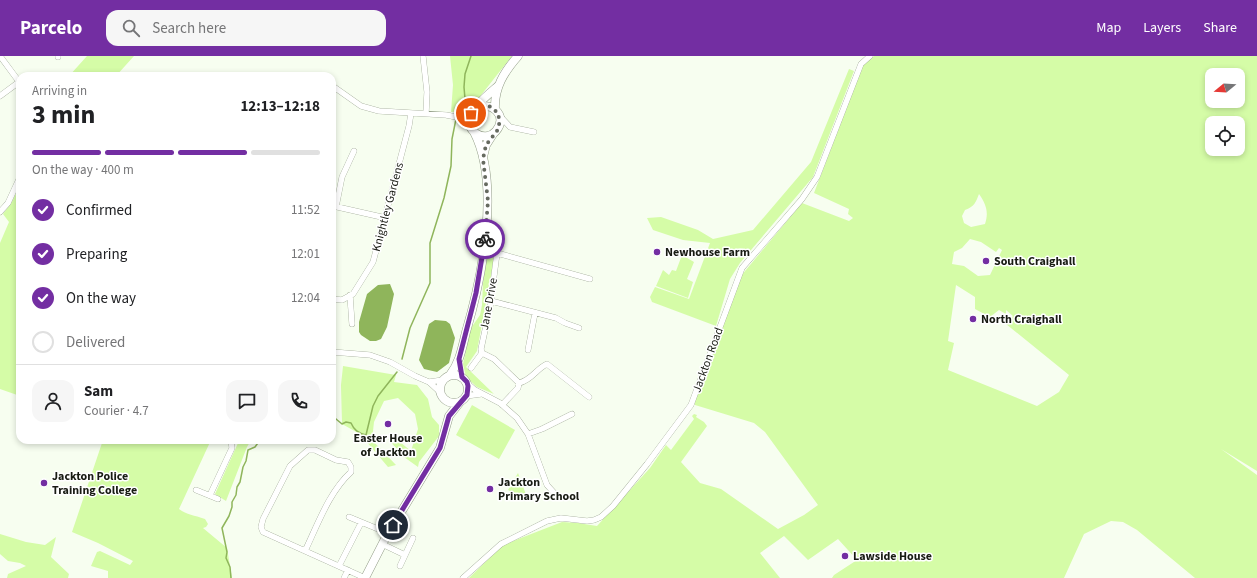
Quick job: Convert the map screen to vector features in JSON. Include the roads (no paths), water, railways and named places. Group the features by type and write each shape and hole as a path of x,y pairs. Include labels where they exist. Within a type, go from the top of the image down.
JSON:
{"street":[{"path":"423,56 427,92 426,114"},
{"path":"483,159 486,145 495,132 500,121 495,100 498,86 507,69 518,56"},
{"name":"Jackton Road","path":"463,578 501,544 547,521 562,518 588,521 601,517 613,506 647,464 691,405 742,268 802,199 817,177 861,64 870,56"},
{"path":"1,57 16,77"},
{"path":"0,96 16,85"},
{"path":"440,392 440,384 450,375 456,367 459,359 476,293 488,221 488,201 483,159 479,142 472,130 469,118 473,111 498,86"},
{"path":"336,88 361,106 379,111 456,117 484,105 489,106 510,127"},
{"name":"Knightley Gardens","path":"350,295 373,262 386,218 409,126 410,113"},
{"path":"456,117 472,130 483,136 510,127 534,132"},
{"path":"336,199 342,177 354,151"},
{"path":"0,212 8,203 16,186"},
{"path":"336,206 386,218"},
{"name":"Jane Drive","path":"471,368 482,353 481,349 491,301 498,253 590,279"},
{"path":"336,299 342,300 350,295 352,324"},
{"path":"491,301 556,318 579,328"},
{"path":"528,350 535,313"},
{"path":"336,352 370,355 390,362 414,376 429,382 440,392 446,401 449,416"},
{"path":"482,353 494,359 519,383"},
{"path":"459,359 462,377"},
{"path":"519,383 526,382 541,366 547,364 589,397"},
{"path":"450,375 458,374 475,390 502,405 517,418 528,434 547,484 557,496 565,498"},
{"path":"429,382 443,380"},
{"path":"502,405 518,388 519,383"},
{"path":"306,551 327,505 345,478 351,472 351,467 348,462 336,460 315,450 308,450 290,466 263,519 261,527 263,532 365,578 382,544 440,448 449,416 468,391 468,384"},
{"path":"446,401 456,403 463,399 483,394"},
{"path":"528,434 542,429 572,414"},
{"path":"210,495 232,448 232,444"},
{"path":"196,490 218,499"},
{"path":"349,517 378,530"},
{"path":"339,566 361,523"},
{"path":"400,566 413,538"},
{"path":"382,544 405,555"},
{"path":"344,578 348,570"}],"waterway":[{"path":"458,114 465,99 465,74 471,56"},
{"path":"402,359 410,328 430,283 430,243 444,198 451,166 452,139 456,119"},
{"path":"336,419 342,424 346,422 351,423 353,428 366,435 373,406 378,396 397,372"},
{"path":"231,578 230,567 226,558 227,552 222,528 229,516 248,450 255,447 257,444"}],"place":[{"name":"Newhouse Farm","path":"657,252"},
{"name":"South Craighall","path":"986,261"},
{"name":"North Craighall","path":"973,319"},
{"name":"Easter House of Jackton","path":"388,424"},
{"name":"Jackton Police Training College","path":"44,483"},
{"name":"Jackton Primary School","path":"490,489"},
{"name":"Lawside House","path":"845,556"}]}
